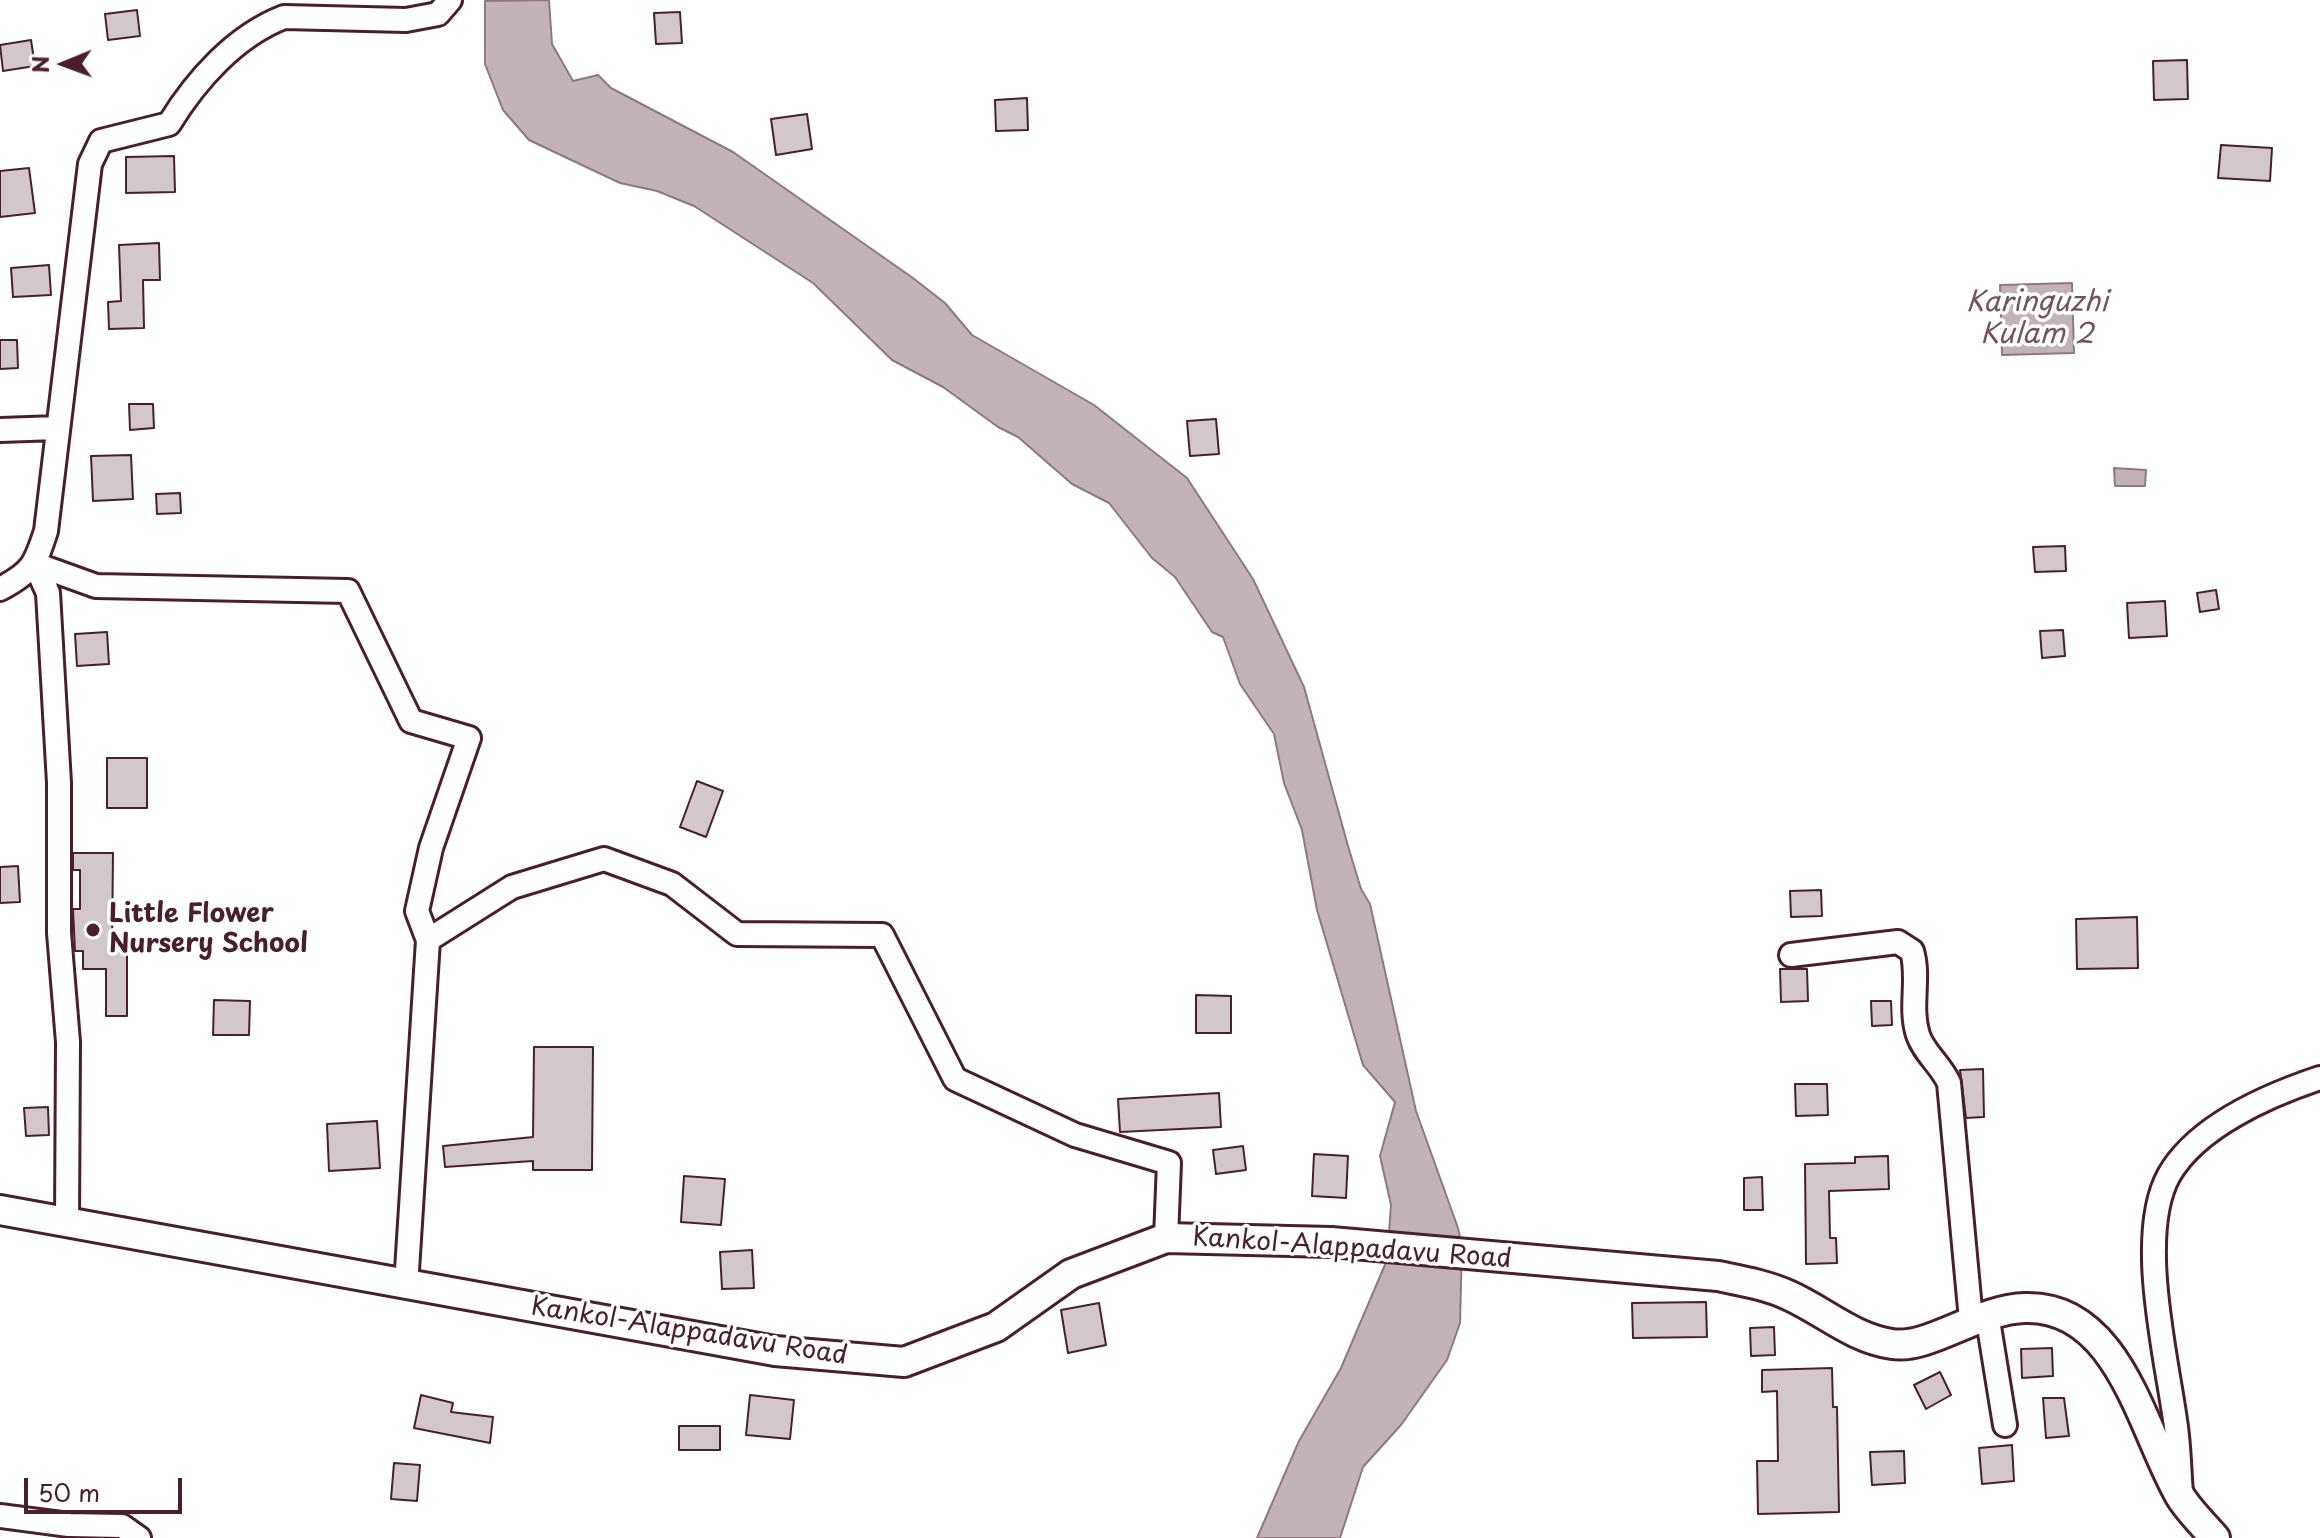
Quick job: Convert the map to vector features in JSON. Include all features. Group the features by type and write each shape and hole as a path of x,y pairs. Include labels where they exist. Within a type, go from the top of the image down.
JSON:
{"main road":[{"name":"Kankol-Alappadavu Road","path":"0,1210 775,1351 904,1362 996,1327 1071,1274 1166,1238 1331,1242 1718,1276 1759,1284 1789,1296 1841,1327 1895,1345 1922,1342 1979,1317 2048,1307 2070,1315 2113,1356 2182,1498 2215,1538"}],"street":[{"path":"0,589 23,576 35,564 46,531 90,164 101,141 169,124 197,83 230,51 265,24 284,17 406,20 438,14 450,0"},
{"path":"0,430 57,428"},
{"path":"35,564 96,586 348,591 411,721 469,738 431,848 417,911 428,940 406,1286"},
{"path":"35,564 48,593 59,783 59,933 68,1042 67,1223"},
{"path":"428,940 512,887 604,859 672,884 737,934 882,935 955,1079 1075,1135 1169,1163 1166,1238"},
{"path":"1791,955 1898,942 1912,951 1916,966 1918,1034 1926,1050 1940,1063 1949,1083 1979,1317 2005,1425"},
{"path":"2182,1498 2176,1422 2154,1258 2156,1212 2170,1175 2203,1137 2284,1092 2320,1078"},
{"path":"0,1516 69,1525 122,1526 139,1538"}],"water":[{"path":"549,0 552,44 573,81 598,75 611,88 733,152 913,278 945,303 972,335 1094,405 1187,478 1253,579 1304,687 1361,889 1370,904 1416,1111 1462,1247 1460,1323 1447,1360 1401,1425 1363,1467 1340,1538 1257,1538 1299,1441 1341,1368 1387,1260 1391,1205 1380,1156 1395,1102 1363,1065 1317,910 1302,830 1284,783 1274,734 1240,684 1223,637 1212,632 1175,577 1152,558 1109,503 1072,484 1018,437 998,427 943,387 892,360 813,283 694,206 657,191 620,183 529,140 503,110 485,64 485,1"},
{"name":"Karinguzhi Kulam 2","path":"2072,283 2074,353 2002,355 2000,285"},
{"path":"2114,468 2146,470 2145,486 2115,486"}],"building":[{"path":"137,10 140,36 108,40 105,14"},
{"path":"680,12 682,43 656,44 654,13"},
{"path":"31,40 35,66 3,71 0,45"},
{"path":"2187,60 2188,99 2154,100 2153,61"},
{"path":"1027,98 1028,130 996,131 995,100"},
{"path":"807,114 812,149 776,155 771,119"},
{"path":"2221,145 2272,148 2270,181 2218,178"},
{"path":"174,156 175,192 126,193 126,157"},
{"path":"29,168 35,213 0,217 0,171"},
{"path":"159,243 160,280 143,280 144,328 109,329 108,302 121,301 119,245"},
{"path":"49,265 51,295 13,297 11,268"},
{"path":"0,340 17,340 18,368 0,369"},
{"path":"129,404 153,404 154,428 130,430"},
{"path":"1216,419 1219,454 1190,456 1187,421"},
{"path":"131,455 133,499 93,501 91,456"},
{"path":"180,493 181,513 157,514 156,494"},
{"path":"2065,546 2066,571 2035,572 2033,547"},
{"path":"2216,590 2219,609 2200,612 2197,593"},
{"path":"2165,601 2167,636 2129,638 2127,603"},
{"path":"2063,630 2065,656 2042,658 2040,631"},
{"path":"107,632 109,664 77,666 75,634"},
{"path":"107,758 147,758 147,808 107,808"},
{"path":"697,781 723,791 706,837 680,827"},
{"name":"Little Flower Nursery School","path":"73,853 113,853 112,950 127,950 127,1016 106,1016 106,969 83,969 83,951 75,951 73,909 80,909 80,870 73,870"},
{"path":"18,866 20,902 0,903 0,867"},
{"path":"1821,890 1822,916 1791,917 1790,891"},
{"path":"2137,917 2138,968 2077,969 2076,919"},
{"path":"1780,969 1807,969 1808,1001 1781,1002"},
{"path":"1196,995 1231,996 1231,1033 1196,1033"},
{"path":"214,1000 250,1001 249,1035 213,1035"},
{"path":"1871,1001 1891,1001 1892,1025 1872,1026"},
{"path":"534,1047 593,1047 592,1170 533,1170 533,1161 445,1167 443,1146 533,1137"},
{"path":"1983,1069 1984,1117 1966,1118 1960,1070"},
{"path":"1795,1084 1827,1084 1828,1115 1796,1116"},
{"path":"1219,1093 1221,1127 1120,1132 1118,1099"},
{"path":"48,1107 49,1135 26,1136 24,1108"},
{"path":"377,1121 380,1168 329,1171 327,1124"},
{"path":"1243,1146 1246,1170 1216,1174 1213,1150"},
{"path":"1314,1154 1348,1156 1346,1198 1312,1196"},
{"path":"1888,1156 1889,1189 1829,1191 1830,1238 1836,1238 1837,1263 1806,1264 1805,1164 1855,1163 1855,1157"},
{"path":"684,1176 725,1179 721,1225 681,1222"},
{"path":"1762,1177 1763,1210 1744,1210 1744,1178"},
{"path":"752,1250 754,1288 722,1289 720,1252"},
{"path":"1706,1302 1707,1337 1633,1338 1632,1303"},
{"path":"1099,1303 1106,1345 1068,1353 1061,1310"},
{"path":"1774,1327 1775,1355 1751,1356 1750,1328"},
{"path":"2052,1348 2053,1376 2022,1378 2021,1349"},
{"path":"1832,1368 1833,1407 1837,1407 1839,1512 1758,1514 1757,1461 1778,1461 1777,1391 1762,1392 1762,1370"},
{"path":"1940,1372 1951,1395 1926,1409 1914,1385"},
{"path":"421,1395 453,1403 451,1412 493,1417 490,1443 414,1428"},
{"path":"750,1395 794,1400 790,1439 746,1435"},
{"path":"2043,1398 2064,1398 2069,1436 2046,1438"},
{"path":"679,1426 720,1426 720,1450 679,1450"},
{"path":"2012,1445 2014,1481 1982,1484 1979,1448"},
{"path":"1904,1451 1905,1483 1872,1485 1870,1452"},
{"path":"394,1463 420,1465 417,1501 391,1499"}],"place":[{"name":"Little Flower Nursery School","path":"93,930"}]}
